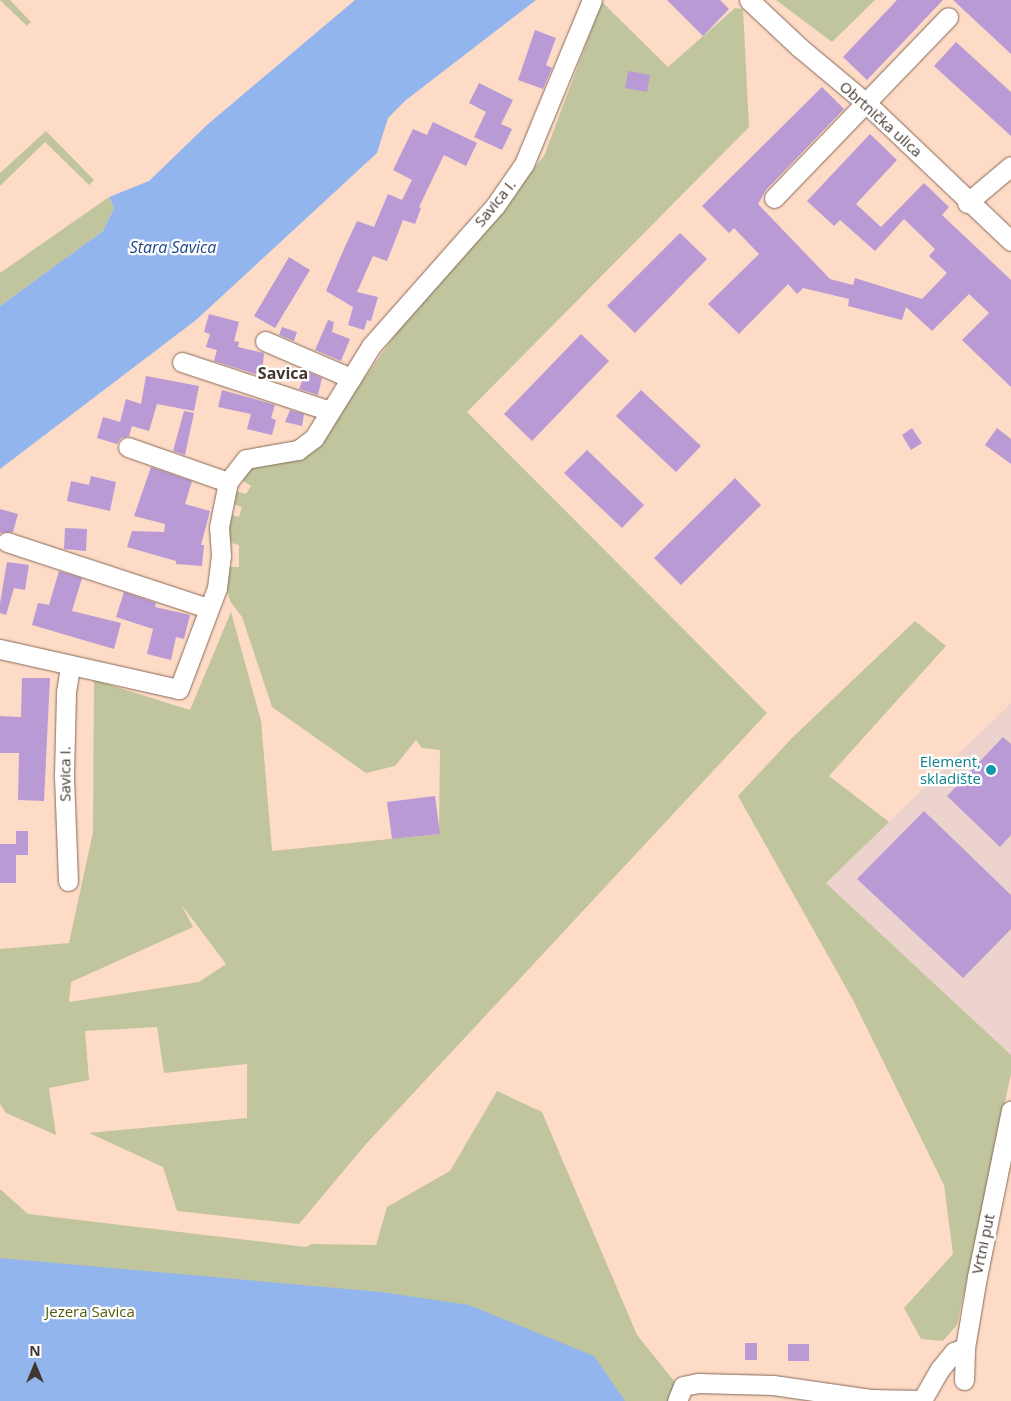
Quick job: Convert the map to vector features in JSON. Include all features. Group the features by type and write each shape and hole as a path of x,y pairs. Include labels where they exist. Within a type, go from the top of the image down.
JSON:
{"street":[{"name":"Savica I.","path":"0,649 179,690 217,588 220,572 219,528 228,482 246,459 304,447 330,411 371,346 513,182 539,131 592,0"},
{"name":"Obrtnička ulica","path":"750,0 799,47 866,103 968,203 1011,241"},
{"path":"774,198 948,18"},
{"path":"968,203 1011,166"},
{"path":"265,341 351,378"},
{"path":"182,362 330,411"},
{"path":"128,447 228,482"},
{"path":"6,542 208,608"},
{"name":"Savica I.","path":"68,881 64,775 66,692 70,666"},
{"name":"Vrtni put","path":"964,1380 965,1348 1011,1110"},
{"path":"677,1401 683,1386 698,1383 773,1385 870,1399 922,1400 940,1368 954,1352 965,1348"}],"shaded area":[{"path":"1011,703 1011,1055 826,883"}],"green space":[{"path":"0,0 10,0 31,22 27,26"},
{"path":"776,0 875,0 832,42"},
{"path":"602,2 668,67 735,8 743,9 749,127 467,412 767,713 366,1144 299,1224 177,1211 163,1167 89,1133 247,1118 247,1064 164,1073 157,1027 85,1031 89,1080 49,1088 56,1135 6,1113 0,1104 0,949 69,943 93,832 94,680 190,710 231,612 261,721 272,851 439,834 440,750 422,748 416,740 395,766 366,773 272,707 242,617 230,601 226,586 228,567 239,567 239,545 228,542 228,514 239,517 242,507 231,503 235,491 246,494 251,486 242,480 249,470 265,461 315,448 409,315 544,156","holes":["181,904 226,964 199,982 69,1002 71,982 193,927"]},
{"path":"46,131 94,180 89,185 45,142 0,186 0,173"},
{"path":"109,197 114,208 103,231 0,306 0,273"},
{"path":"915,621 946,646 829,776 889,822 826,883 1011,1055 1011,1074 957,1325 943,1341 921,1339 904,1308 953,1254 944,1185 853,1000 738,796 792,738"},
{"name":"Jezera Savica","path":"497,1091 542,1112 637,1335 682,1391 685,1401 0,1401 0,1189 28,1214 306,1247 311,1244 376,1245 387,1207 450,1171"}],"water":[{"name":"Stara Savica","path":"355,0 536,0 406,100 388,118 377,153 196,320 0,469 0,306 103,231 114,208 109,197 149,181 207,125"},
{"name":"Jezera Savica","path":"0,1258 381,1292 469,1305 594,1356 625,1401 0,1401"}],"building":[{"path":"667,0 720,0 729,9 703,36"},
{"path":"897,0 943,0 867,80 843,57"},
{"path":"953,0 1011,0 1011,54"},
{"path":"535,30 556,38 546,65 552,68 543,89 518,80"},
{"path":"956,42 1011,92 1011,136 934,66"},
{"path":"628,71 650,75 647,92 625,88"},
{"path":"479,83 513,100 501,124 512,129 502,150 474,137 486,112 469,103"},
{"path":"822,87 844,109 766,190 758,204 830,279 853,285 855,278 922,299 947,273 929,256 935,249 904,219 875,251 840,220 834,226 807,201 870,134 897,160 856,204 881,227 924,183 949,207 942,215 1011,280 1011,387 962,340 989,313 969,294 932,331 906,307 902,320 848,306 849,299 803,288 797,294 788,284 739,334 708,304 759,254 734,228 729,233 702,206"},
{"path":"433,122 477,143 466,166 444,155 419,207 421,208 415,224 403,220 387,261 373,256 357,292 378,297 371,321 367,320 364,330 348,325 353,307 326,291 357,221 374,227 388,194 402,200 412,180 393,170 413,129 427,135"},
{"path":"680,233 707,259 635,333 607,306"},
{"path":"289,257 310,270 275,328 254,316"},
{"path":"209,314 239,322 234,341 239,342 238,347 264,353 262,376 214,361 217,350 206,347 210,334 204,332"},
{"path":"328,320 334,322 332,332 350,339 341,361 315,350"},
{"path":"282,327 297,332 294,341 279,335"},
{"path":"581,334 609,361 532,441 504,414"},
{"path":"306,371 322,378 318,395 299,389"},
{"path":"146,376 199,386 194,411 157,404 149,431 132,426 129,436 121,438 117,444 97,438 103,417 120,422 126,399 141,404"},
{"path":"222,390 275,405 271,418 276,420 272,435 247,429 251,414 218,407"},
{"path":"641,390 701,446 676,472 616,416"},
{"path":"290,410 304,414 302,426 285,422"},
{"path":"184,411 194,413 185,455 173,451"},
{"path":"912,428 922,443 911,450 902,435"},
{"path":"997,428 1011,439 1011,464 985,445"},
{"path":"587,450 644,505 622,528 564,473"},
{"path":"151,467 192,481 185,504 210,511 201,545 204,545 202,566 176,564 176,561 127,547 132,531 164,532 165,524 134,516"},
{"path":"91,476 116,482 110,511 67,501 71,481 89,485"},
{"path":"735,478 761,505 681,585 654,558"},
{"path":"0,509 18,514 13,532 0,533"},
{"path":"65,528 87,529 86,551 64,549"},
{"path":"7,562 29,565 25,590 14,588 6,615 0,613 0,603"},
{"path":"59,571 82,578 72,611 121,623 114,649 32,625 38,603 49,605"},
{"path":"124,592 156,603 155,607 190,615 184,639 176,637 171,660 147,654 153,629 116,617"},
{"path":"22,678 50,678 44,801 18,800 19,753 0,753 0,716 21,717"},
{"name":"Element, skladište","path":"1003,737 1011,744 1011,835 1000,847 947,796"},
{"path":"435,796 440,834 392,839 387,802"},
{"path":"924,811 1011,895 1011,929 963,978 857,879"},
{"path":"16,831 28,831 28,855 16,855 16,883 0,883 0,844 16,844"},
{"path":"745,1343 757,1343 757,1360 745,1360"},
{"path":"788,1344 809,1344 809,1361 788,1361"}],"place":[{"name":"Element, skladište","path":"991,770"}],"district":[{"name":"Savica","path":"283,373"}]}
